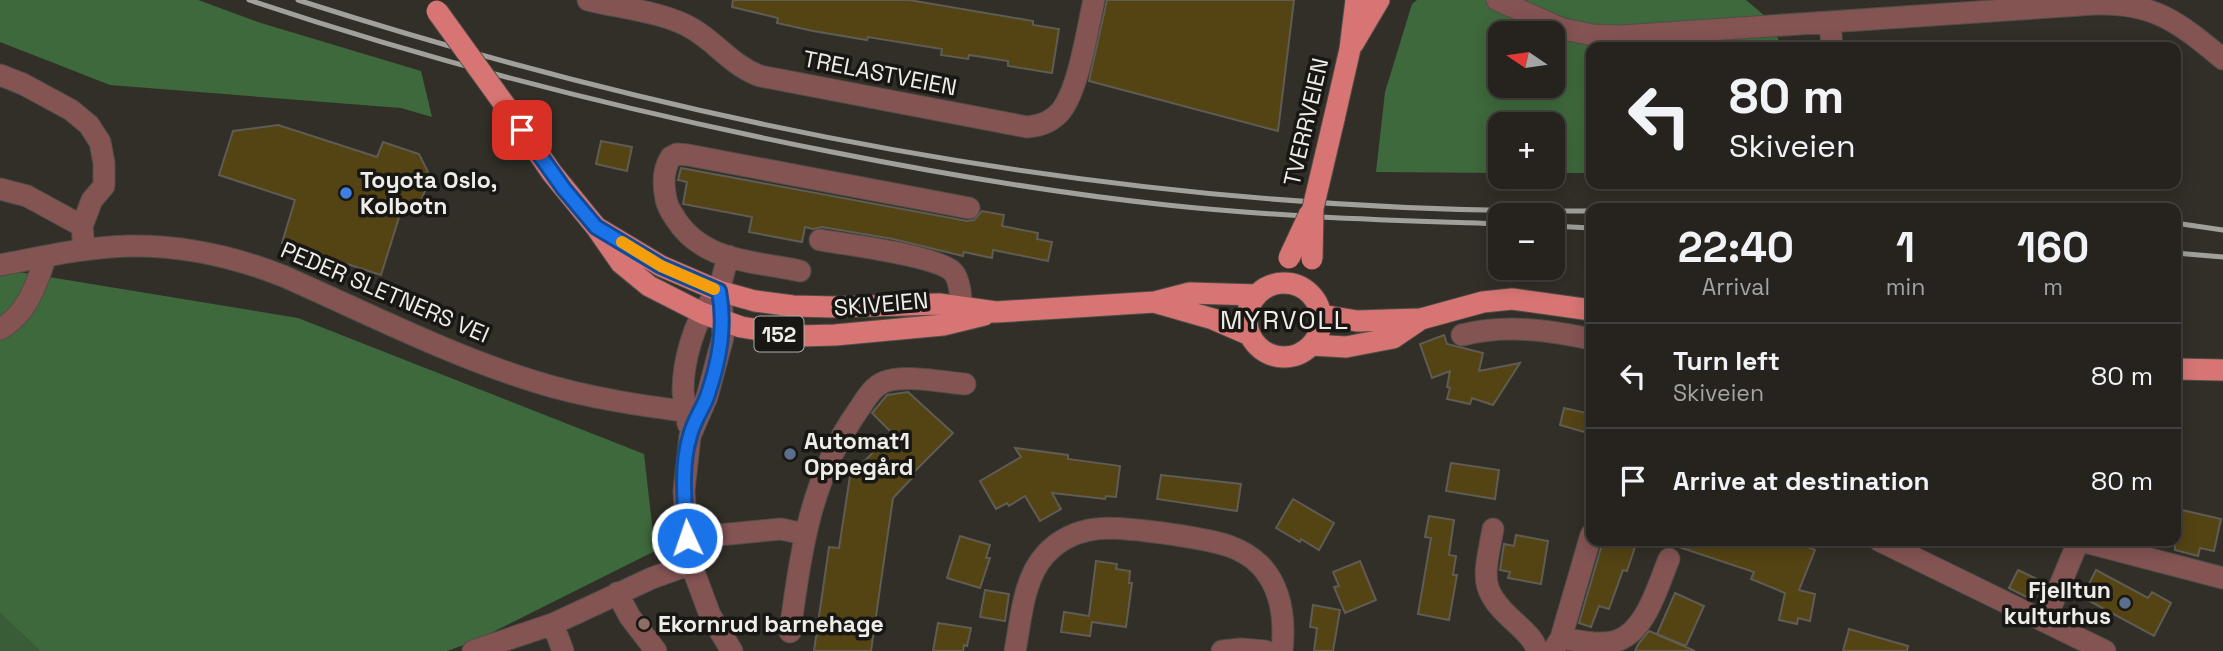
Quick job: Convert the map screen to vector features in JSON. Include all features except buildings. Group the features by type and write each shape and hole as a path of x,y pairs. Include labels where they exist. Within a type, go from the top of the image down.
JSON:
{"main road":[{"name":"TVERRVEIEN","path":"1312,295 1313,208 1350,49 1356,0"},
{"name":"TVERRVEIEN","path":"1350,49 1379,0"},
{"name":"SKIVEIEN","path":"433,6 558,181 596,227 621,263 634,276 665,295 723,321 760,331 818,336 943,325 962,314 1155,302 1190,293 1266,290"},
{"name":"TVERRVEIEN","path":"1266,290 1313,208"},
{"name":"SKIVEIEN","path":"596,227 661,266 719,291 755,301 793,306 835,307 939,304 962,314"},
{"name":"152","path":"1266,290 1295,285 1312,295"},
{"path":"1250,335 1248,314 1266,290"},
{"path":"1312,295 1321,314 1318,335 1312,345"},
{"name":"152","path":"1321,314 1357,321 1421,319 1469,304 1500,300 1586,309"},
{"name":"SKIVEIEN","path":"1155,302 1213,319 1250,335"},
{"name":"152","path":"1250,335 1257,346 1267,353 1291,357 1303,353 1312,345 1346,346 1393,338 1421,319"},
{"path":"2181,369 2223,370"}],"street":[{"name":"TRELASTVEIEN","path":"588,0 665,18 690,27 734,64 760,76 1027,127 1037,126 1054,117 1068,99 1094,0"},
{"path":"1503,1 1545,23 1593,35 1641,35 2124,4 2148,9 2169,19 2223,59"},
{"path":"1830,22 1832,42"},
{"path":"0,75 71,110 89,125 100,142 104,186 92,200 82,226 84,250"},
{"path":"800,271 711,252 695,243 677,223 667,206 665,171 671,157 677,153 969,208"},
{"path":"0,189 27,196 82,226"},
{"path":"820,240 888,252 947,268 957,279 962,314"},
{"name":"PEDER SLETNERS VEI","path":"0,265 84,250 128,246 161,247 227,257 256,265 500,370 565,390 693,412"},
{"path":"0,328 25,305 46,256"},
{"path":"693,412 707,397 723,337 719,291 728,256"},
{"path":"719,291 702,313 683,391 693,412 685,475 687,538 691,564 710,615 732,651"},
{"path":"1462,335 1483,330 1524,328 1586,338"},
{"path":"790,632 804,534 822,474 833,450 870,392 879,385 894,380 965,384"},
{"path":"1016,646 1030,582 1041,559 1054,546 1074,534 1116,528 1217,542 1255,560 1266,572 1280,603 1284,626 1282,651"},
{"path":"687,538 781,529 804,534"},
{"path":"1493,529 1485,574 1488,591 1527,633 1537,651"},
{"path":"1588,546 1557,645 1608,643 1628,634 1648,608 1669,559"},
{"path":"1890,546 2105,651"},
{"path":"2045,621 2076,546"},
{"path":"2100,546 2223,578"},
{"path":"473,651 553,624 617,593 691,564"},
{"path":"617,593 630,617 656,651"},
{"path":"553,624 563,651"},
{"path":"1222,651 1265,651"}],"green space":[{"path":"0,0 198,0 261,23 421,71 432,117 401,108 110,85 0,42"},
{"path":"1417,0 1746,0 1772,22 1779,42 1586,42 1586,173 1565,173 1565,112 1488,112 1488,173 1376,172 1385,92 1412,4"},
{"path":"0,269 298,318 644,454 655,551 475,641 447,651 40,651 0,613"},
{"path":"0,613 40,651 0,651"}],"railway":[{"path":"249,0 465,66 611,104 915,168 1083,195 1167,205 1334,218 1488,224"},
{"path":"298,0 455,48 614,90 774,126 936,157 1098,181 1262,198 1426,208 1586,211"},
{"path":"2181,224 2223,230"},
{"path":"1565,227 1586,228"},
{"path":"2181,254 2223,257"}],"slow traffic":[{"path":"622,242 661,266 714,289"}],"place":[{"name":"Toyota Oslo, Kolbotn","path":"346,193"},
{"name":"Automat1 Oppegård","path":"790,454"},
{"name":"Fjelltun kulturhus","path":"2125,603"},
{"name":"Ekornrud barnehage","path":"644,624"}],"district":[{"name":"MYRVOLL","path":"1285,320"}],"route":[{"path":"522,130 564,189 596,227 661,266 719,291 723,310 723,337 707,397 690,436 686,460 684,491 687,538"}]}
